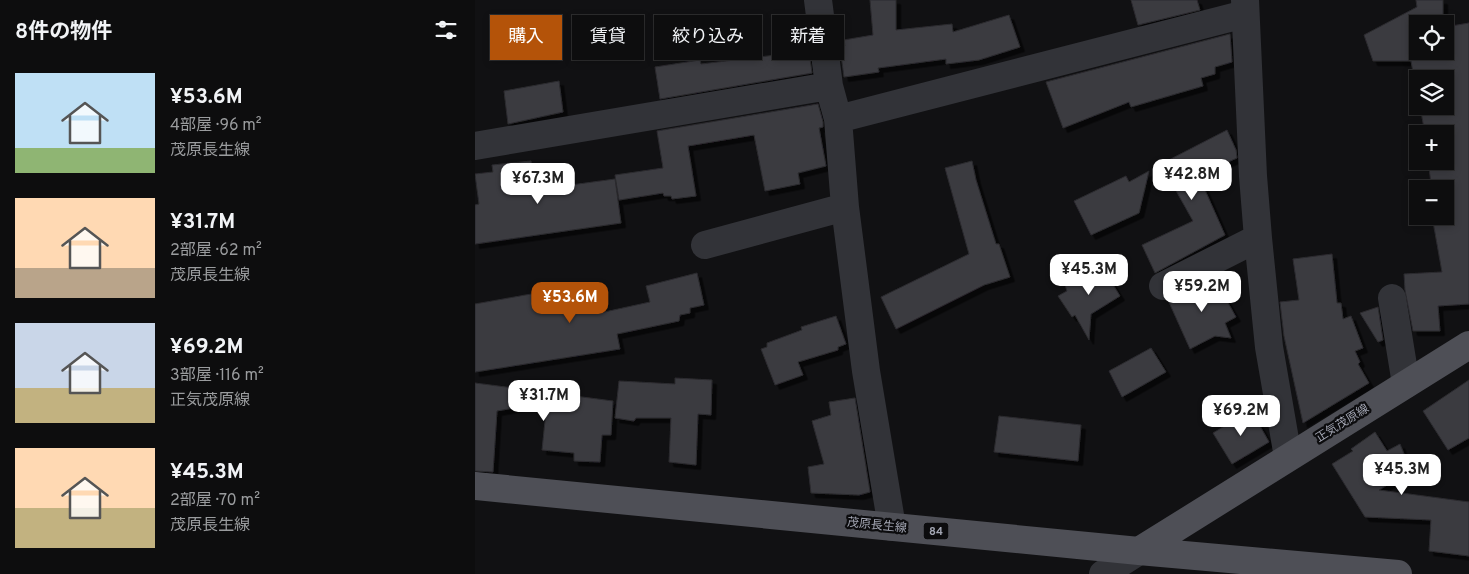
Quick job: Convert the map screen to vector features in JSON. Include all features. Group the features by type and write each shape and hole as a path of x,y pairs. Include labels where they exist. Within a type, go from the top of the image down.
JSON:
{"main road":[{"name":"正気茂原線","path":"1139,551 1469,344"},
{"name":"茂原長生線","path":"475,486 1139,551 1240,567 1388,574"}],"street":[{"path":"818,0 829,86 838,118 845,207 866,371 892,527"},
{"path":"838,118 1245,7 1253,176 1258,238 1269,347 1288,457"},
{"path":"475,146 829,86"},
{"path":"705,245 845,207"},
{"path":"1163,286 1258,238"},
{"path":"1392,298 1406,384"},
{"path":"1103,574 1139,551"}],"building":[{"path":"870,0 896,0 896,30 952,24 953,32 1009,15 1020,47 979,60 946,64 946,59 878,68 879,72 844,77 842,60 844,60 844,40 873,35"},
{"path":"1131,0 1197,0 1200,10 1138,25"},
{"path":"1416,0 1443,0 1443,15 1409,15 1409,60 1454,60 1454,26 1469,23 1469,304 1438,306 1440,331 1413,331 1405,290 1404,274 1442,272 1434,225 1454,225 1454,180 1431,180 1429,170 1454,170 1454,125 1423,125 1422,115 1454,115 1454,70 1413,70 1411,61 1373,61 1364,35 1417,7"},
{"path":"1230,34 1232,62 1215,67 1215,74 1201,78 1203,86 1131,107 1129,102 1063,128 1046,82"},
{"path":"772,55 772,60 810,60 812,73 660,99 655,67 700,60 701,64 734,60 762,60 762,57"},
{"path":"559,81 563,112 508,124 504,91"},
{"path":"818,104 823,122 823,127 819,128 826,166 798,173 800,184 765,191 754,135 688,146 696,196 672,199 671,196 664,196 663,193 619,200 615,175 663,168 657,131"},
{"path":"1227,130 1236,150 1237,158 1219,166 1219,172 1201,181 1225,235 1155,273 1142,245 1193,221 1161,164"},
{"path":"531,161 534,190 615,179 621,223 475,244 475,205 479,204 475,174 493,172 492,165"},
{"path":"972,161 996,244 999,244 1010,277 984,285 896,329 881,297 969,254 945,168"},
{"path":"1149,171 1139,213 1091,235 1074,201 1126,176 1129,182"},
{"path":"1332,254 1337,303 1341,303 1343,319 1351,316 1363,348 1355,351 1360,362 1358,364 1369,383 1303,423 1284,336 1280,302 1299,300 1293,259"},
{"path":"1101,265 1120,296 1091,314 1089,340 1075,315 1072,317 1058,296 1067,291 1065,285"},
{"path":"697,273 704,305 690,308 690,313 680,315 679,321 617,334 620,349 475,372 475,304 565,288 568,310 597,305 600,313 650,302 646,286"},
{"path":"1214,278 1236,317 1225,323 1231,338 1215,336 1190,349 1168,300"},
{"path":"1378,307 1383,340 1378,342 1360,313"},
{"path":"836,316 846,344 838,347 838,350 798,362 803,375 775,385 761,349 767,347 767,343 802,330 801,327"},
{"path":"1151,348 1166,372 1122,397 1109,371"},
{"path":"675,378 712,380 711,415 698,414 696,465 669,462 671,418 636,418 634,421 615,418 619,381 675,384"},
{"path":"1469,380 1469,438 1448,450 1423,411"},
{"path":"475,383 613,401 611,435 602,435 600,462 574,461 574,453 542,450 547,402 497,411 493,472 475,471"},
{"path":"855,398 870,492 859,495 811,493 808,467 824,464 812,421 831,415 829,402"},
{"path":"1251,410 1269,442 1232,464 1213,433"},
{"path":"999,416 1081,425 1078,461 994,452"},
{"path":"1375,432 1387,451 1400,444 1408,464 1403,467 1407,473 1379,490 1469,502 1469,556 1429,551 1431,520 1365,517 1332,464 1353,451 1351,449"}]}
